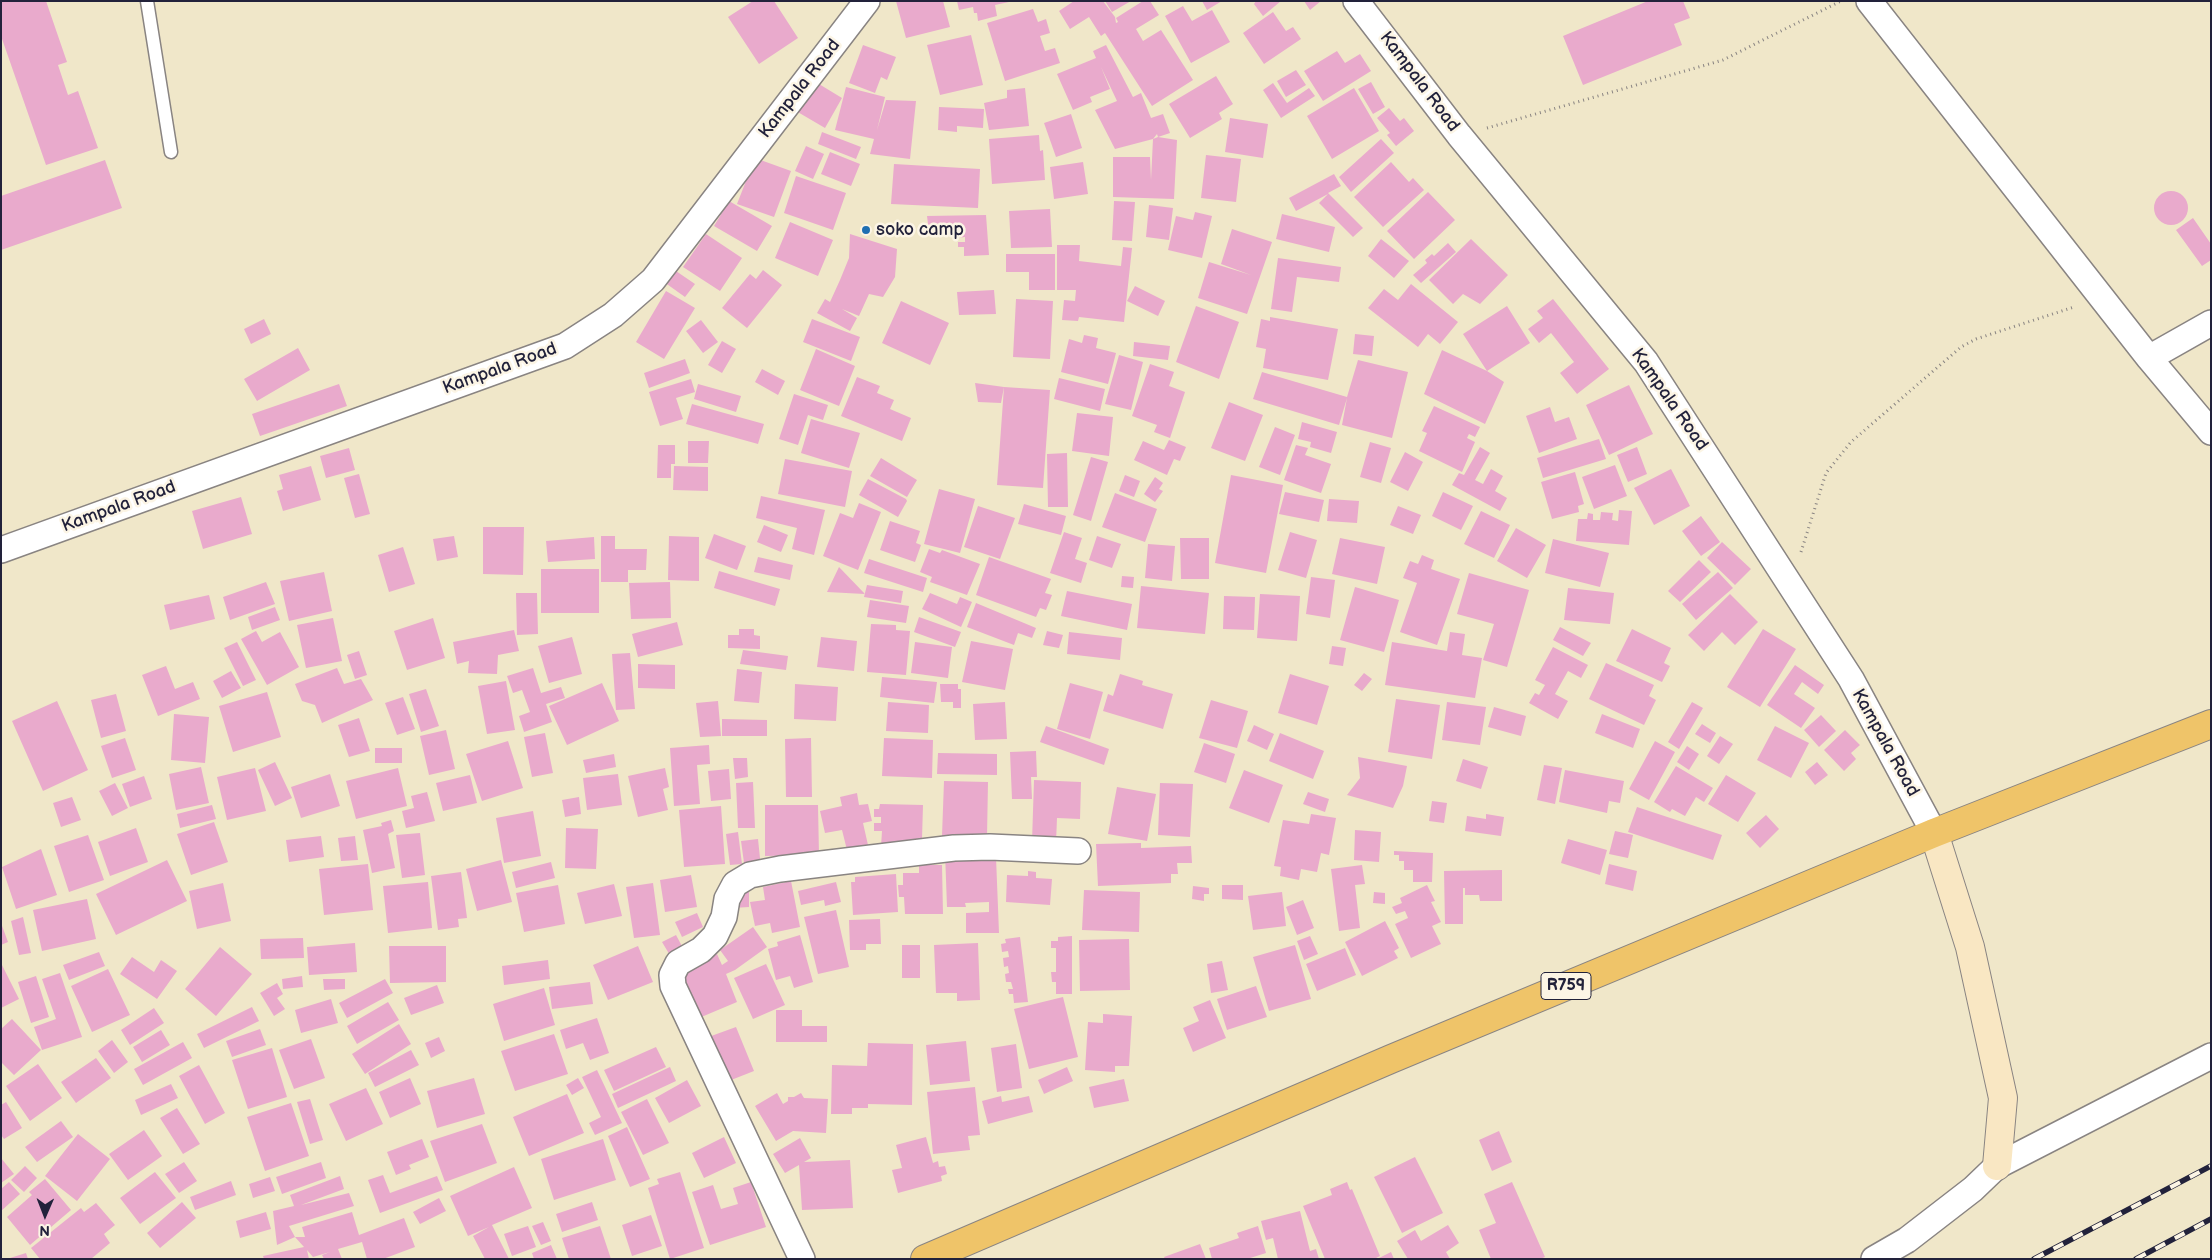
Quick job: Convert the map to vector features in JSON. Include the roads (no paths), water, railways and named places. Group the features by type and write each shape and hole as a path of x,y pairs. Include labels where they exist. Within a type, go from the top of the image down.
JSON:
{"main road":[{"name":"R759","path":"925,1259 1391,1059 1934,833 2211,724"}],"street":[{"name":"Kampala Road","path":"1,550 565,346 613,315 653,280 867,1"},
{"name":"Kampala Road","path":"1356,1 1459,135 1646,362 1851,679 1934,833"},
{"path":"1869,1 2149,358 2211,432"},
{"path":"2149,358 2211,323"},
{"path":"1934,833 1970,947 2003,1098 1997,1166"},
{"path":"802,1259 673,986 672,975 678,963 701,950 715,936 724,917 727,899 735,884 750,875 780,869 954,848 990,847 1078,851"},
{"path":"1874,1259 1908,1240 1973,1188 1997,1166 2211,1056"}],"lane":[{"path":"147,1 171,152"}],"railway":[{"path":"2034,1259 2211,1166"},
{"path":"2136,1259 2211,1219"}],"place":[{"name":"soko camp","path":"866,230"}]}
